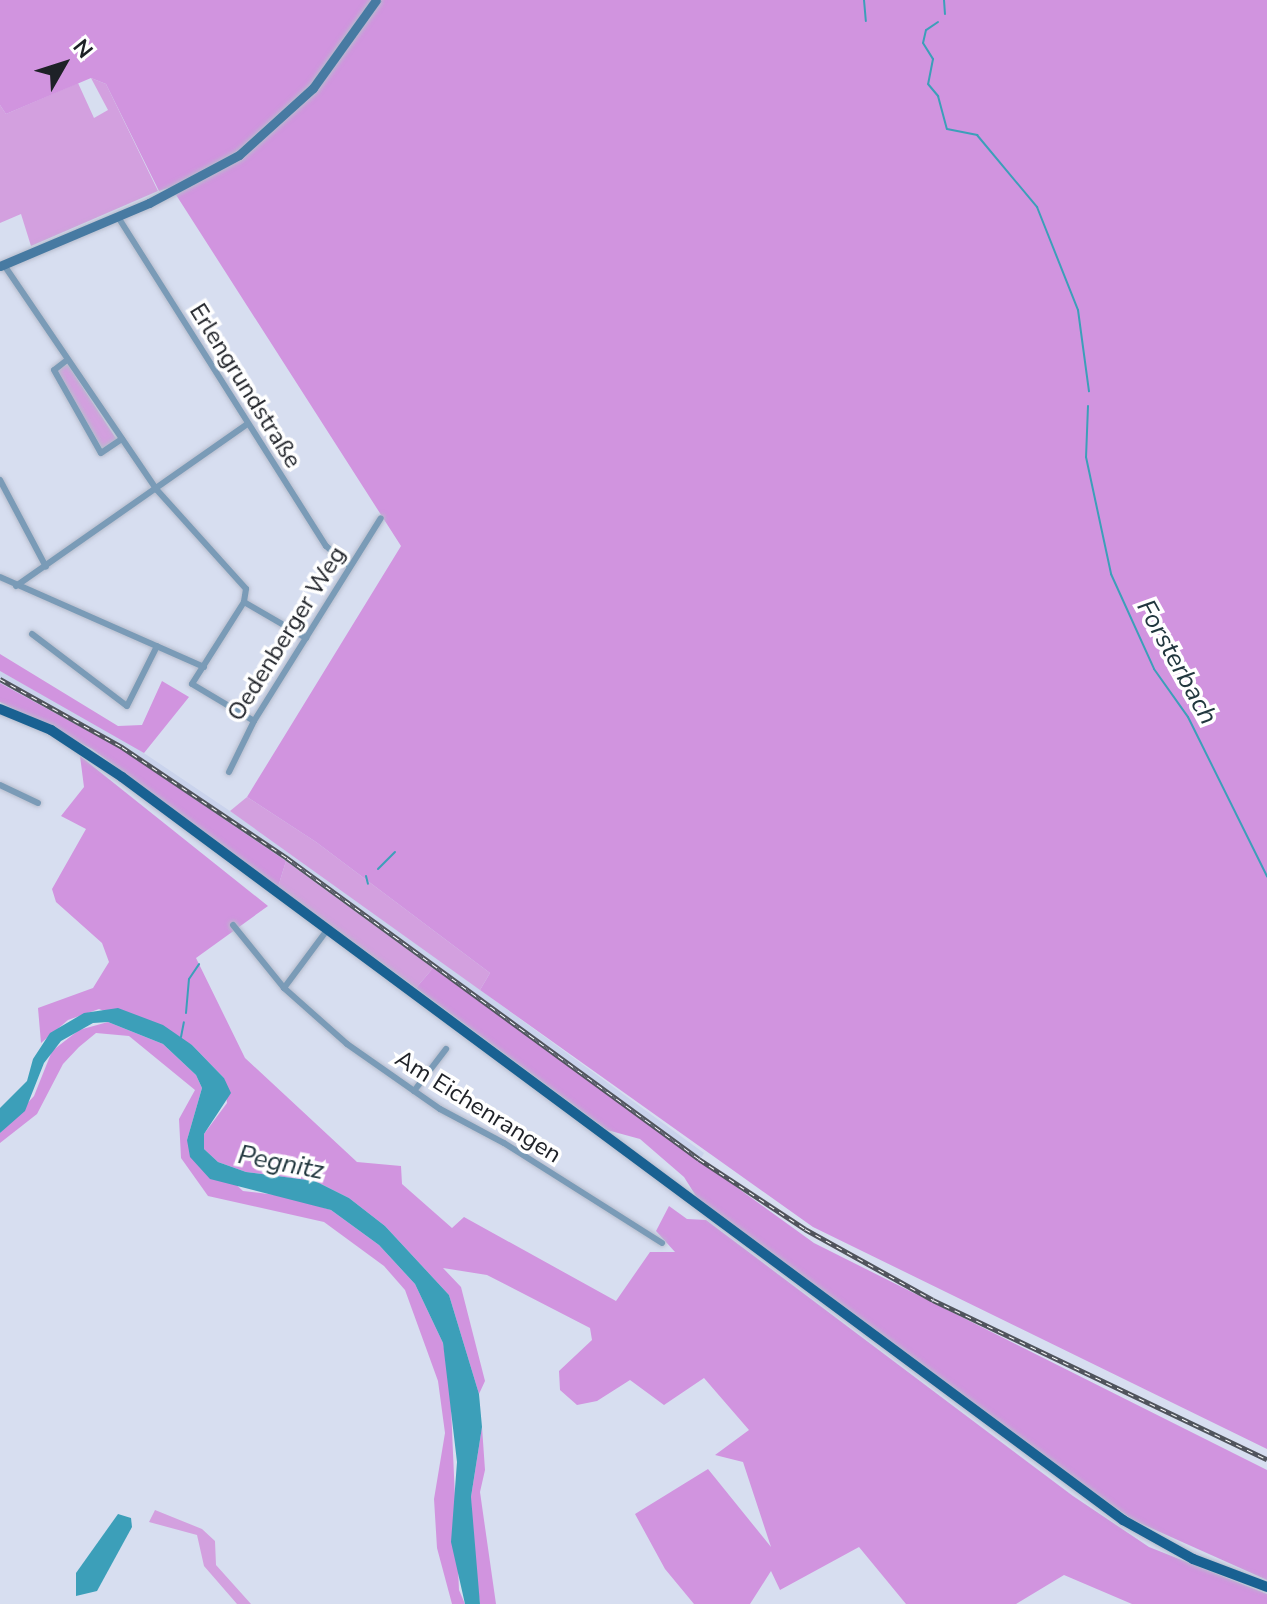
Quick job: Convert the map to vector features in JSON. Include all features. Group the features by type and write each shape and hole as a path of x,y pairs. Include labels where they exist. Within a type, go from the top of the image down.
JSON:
{"main road":[{"path":"0,709 16,713 122,777 1086,1495 1193,1559 1267,1587"}],"street":[{"path":"254,721 192,684 244,602 246,589 157,490 2,266 185,186 239,155 296,106 333,64 376,0"},
{"name":"Erlengrundstraße","path":"118,217 326,546 350,566"},
{"path":"67,360 54,370 101,453 122,439"},
{"path":"16,586 247,424"},
{"path":"0,480 46,567"},
{"name":"Oedenberger Weg","path":"229,772 254,721 381,518"},
{"path":"0,577 204,667"},
{"path":"244,602 306,638"},
{"path":"32,634 127,706 157,646"},
{"path":"0,785 38,803"},
{"name":"Am Eichenrangen","path":"233,925 284,988 324,1026 414,1091 662,1243"},
{"path":"284,988 327,930"},
{"path":"414,1091 446,1049"}],"shaded area":[{"path":"0,0 1267,0 1267,1449 813,1227 480,990 490,973 316,842 247,797 401,546 171,187 159,191 106,84 91,78 6,114 0,105"},
{"path":"91,78 106,84 158,191 31,246 21,214 0,223 0,105 6,114 78,83 94,118 108,110"},
{"path":"68,365 117,440 108,446 102,448 57,372 60,366"},
{"path":"0,654 118,726 142,725 162,681 189,697 144,753 0,671"},
{"path":"0,671 126,741 291,852 704,1153 699,1162 286,861 121,749 0,683"},
{"path":"0,683 121,749 286,861 278,887 92,749 0,702"},
{"path":"80,756 268,906 196,958 245,1058 357,1162 401,1166 402,1184 452,1228 464,1217 616,1301 650,1252 675,1252 656,1231 669,1206 687,1219 706,1220 1073,1496 1149,1547 1267,1594 1267,1604 1132,1604 1064,1575 1016,1604 906,1604 859,1547 780,1590 771,1571 750,1604 694,1604 665,1569 635,1514 708,1469 771,1547 743,1462 715,1455 749,1430 704,1378 664,1405 630,1380 597,1401 577,1405 560,1390 559,1371 592,1340 590,1328 487,1275 443,1268 461,1287 485,1381 479,1394 449,1295 385,1226 349,1198 315,1181 246,1172 218,1162 204,1149 204,1134 227,1103 224,1078 192,1045 99,1009 68,1020 41,1043 38,1008 93,988 109,962 102,943 56,902 52,889 86,829 61,816 84,787"},
{"path":"247,797 316,842 490,973 480,990 230,811"},
{"path":"286,861 433,968 416,988 278,887"},
{"path":"433,968 814,1243 1267,1470 1267,1580 1133,1520 1068,1474 701,1204 684,1177 640,1139 607,1130 416,988"},
{"path":"108,1022 163,1044 196,1075 202,1088 187,1140 243,1191 285,1196 331,1210 379,1245 415,1284 443,1343 450,1384 459,1590 465,1604 452,1604 437,1548 434,1499 445,1433 438,1381 405,1290 384,1266 324,1222 208,1196 181,1158 179,1119 195,1090 129,1036 96,1033 79,1047 63,1064 37,1114 0,1143 0,1133 34,1096 52,1051 79,1030"},
{"path":"482,1427 485,1470 480,1492 496,1604 480,1604 472,1547 471,1497"},
{"path":"155,1510 202,1529 215,1541 216,1565 251,1604 237,1604 204,1566 197,1535 149,1522"}],"water":[{"path":"118,1008 163,1025 192,1045 224,1078 231,1093 204,1134 204,1149 218,1162 246,1172 315,1181 349,1198 385,1226 449,1295 479,1394 482,1427 471,1497 480,1604 465,1604 451,1542 457,1462 443,1343 415,1284 379,1245 331,1210 210,1179 190,1157 187,1140 202,1088 196,1075 163,1044 108,1022 93,1023 61,1041 44,1063 25,1111 0,1133 0,1108 27,1081 33,1059 50,1033 84,1013"},
{"path":"118,1514 131,1518 132,1527 97,1591 76,1596 76,1573"}],"waterway":[{"path":"864,0 866,21"},
{"name":"Forsterbach","path":"944,0 945,14"},
{"name":"Forsterbach","path":"938,22 926,30 923,43 933,59 928,84 938,96 947,129 977,135 1037,207 1078,310 1089,391"},
{"name":"Forsterbach","path":"1088,406 1086,457 1111,574 1154,669 1188,717 1267,876"},
{"path":"378,869 395,852"},
{"path":"366,876 368,884"},
{"path":"186,1013 189,979 199,964"},
{"path":"181,1037 184,1022"}],"railway":[{"path":"0,679 122,747 287,858 699,1159 805,1229 933,1300 1267,1459"}],"water label":[{"name":"Pegnitz","path":"281,1163"}]}
